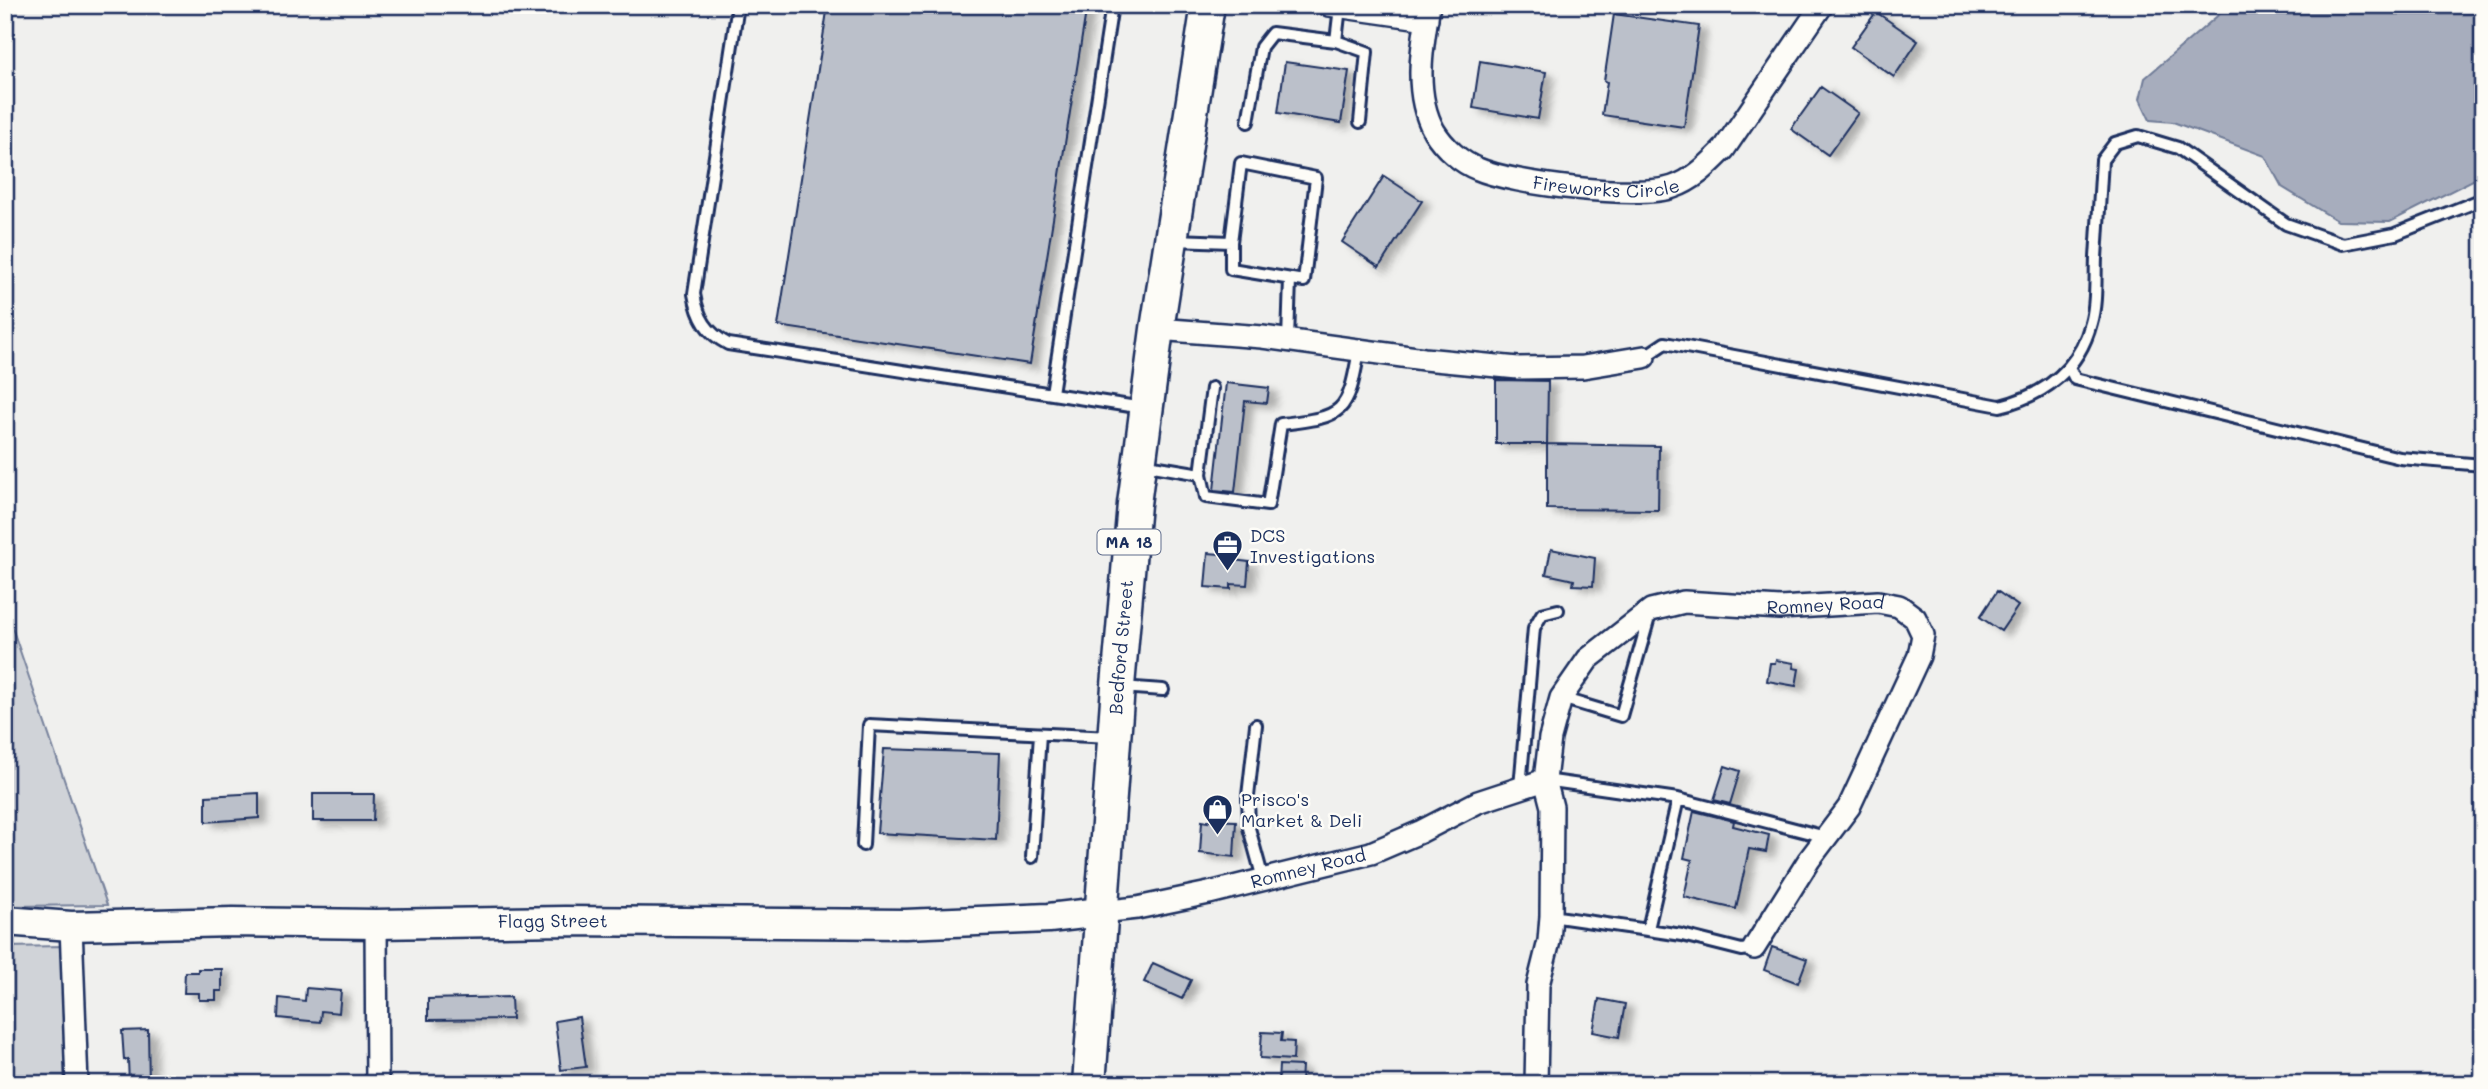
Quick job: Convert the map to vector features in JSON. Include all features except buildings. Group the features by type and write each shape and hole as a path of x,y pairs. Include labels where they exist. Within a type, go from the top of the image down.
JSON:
{"main road":[{"name":"Bedford Street","path":"1089,1084 1129,551 1157,329 1208,5"}],"street":[{"name":"Fireworks Circle","path":"1334,6 1428,12 1421,84 1424,110 1436,133 1452,153 1474,168 1519,181 1654,191 1673,187 1690,178 1708,166 1724,149 1822,5"},
{"path":"1157,329 1288,341 1518,368 1583,368 1644,356"},
{"name":"Romney Road","path":"1535,1084 1538,985 1549,941 1551,916 1552,807 1545,780 1550,738 1561,698 1588,659 1651,610 1684,602 1780,608 1878,602 1899,606 1915,618 1923,635 1919,656 1849,807 1808,860 1754,948"},
{"name":"Romney Road","path":"1101,912 1169,902 1371,853 1420,832 1478,802 1545,780"},
{"name":"Flagg Street","path":"5,921 71,926 233,922 940,923 1049,918 1101,912"},
{"path":"376,924 377,1084"},
{"path":"71,926 77,1084"}],"lane":[{"path":"738,5 694,295 697,311 706,328 716,338 728,344 1146,408"},
{"path":"1052,393 1112,5"},
{"path":"1334,6 1336,41"},
{"path":"1248,121 1261,47 1272,33 1336,41 1367,52 1360,122"},
{"path":"1644,356 1665,343 2000,407 2018,402 2070,369 2082,348 2092,321 2102,160 2115,143 2138,136 2178,148 2286,224 2343,244 2395,234 2483,199"},
{"path":"1241,163 1316,178 1304,281 1231,269 1231,242 1241,163"},
{"path":"1171,240 1231,242"},
{"path":"1288,341 1290,279"},
{"path":"1212,388 1201,474 1206,497 1268,505 1281,424 1318,420 1335,414 1347,402 1359,351"},
{"path":"2070,369 2075,379 2400,458 2483,465"},
{"path":"1139,463 1201,474"},
{"path":"1520,787 1534,628 1542,614 1558,610"},
{"path":"1561,698 1621,716 1651,610"},
{"path":"1118,686 1163,690"},
{"path":"863,845 869,725 1114,738"},
{"path":"1256,725 1248,796 1249,828 1263,878"},
{"path":"1032,857 1040,734"},
{"path":"1545,780 1678,799 1826,837"},
{"path":"1648,929 1678,799"},
{"path":"1551,916 1648,929 1742,950 1754,948"}],"shaded area":[{"path":"5,607 107,905 5,906"},
{"path":"63,946 65,1084 5,1084 5,947"}],"water":[{"path":"2230,5 2483,5 2483,175 2390,222 2338,221 2282,187 2265,156 2173,122 2150,120 2140,99 2145,78"}],"place":[{"name":"DCS Investigations","path":"1227,573"},
{"name":"Prisco's Market & Deli","path":"1218,837"}]}
